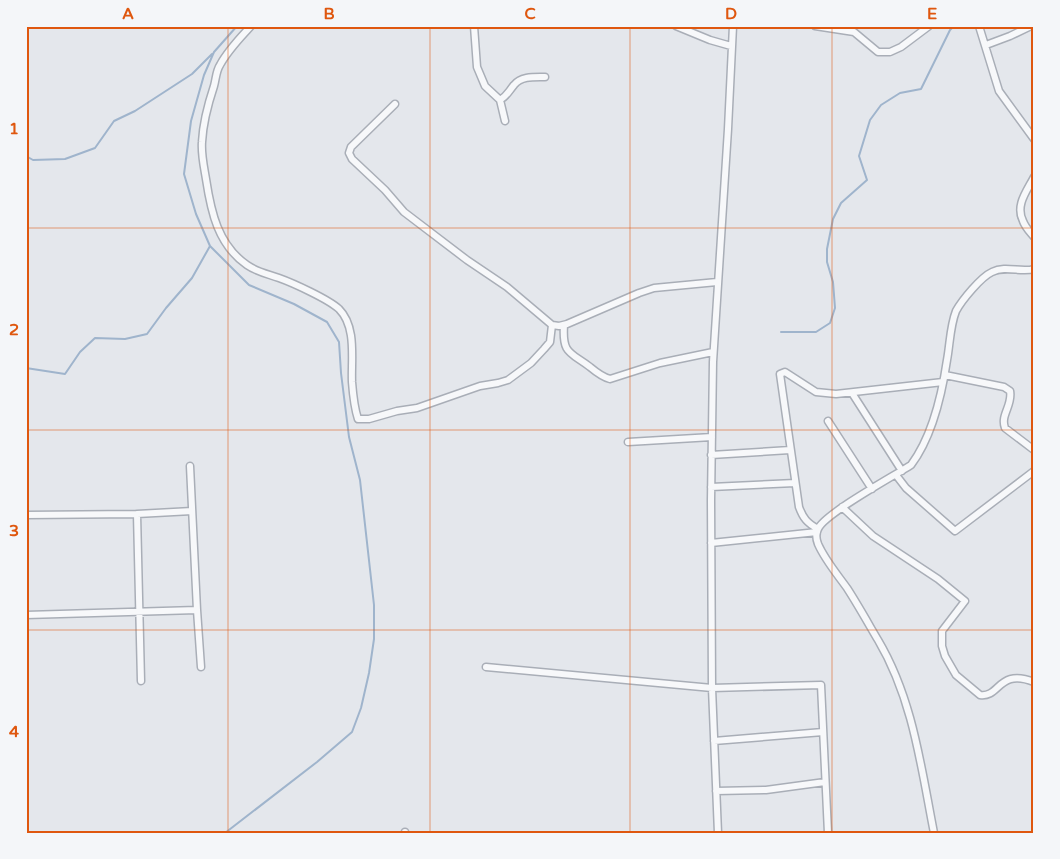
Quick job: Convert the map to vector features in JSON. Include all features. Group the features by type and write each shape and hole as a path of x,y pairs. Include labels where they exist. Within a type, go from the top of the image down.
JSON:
{"street":[{"path":"251,26 219,66 206,110 201,143 213,218 224,240 236,256 248,265 314,295 339,310 353,342 352,381 355,410 358,419 369,419 397,411 417,408 480,386 508,380 531,363 550,342 552,325"},
{"path":"474,26 477,67 485,86 500,100 506,122"},
{"path":"676,26 710,40 731,46"},
{"path":"718,833 712,688 711,455 713,352 733,26"},
{"path":"816,26 854,32 878,52 890,52 901,47 929,26"},
{"path":"979,26 999,91 1034,138"},
{"path":"986,45 1031,26"},
{"path":"500,100 509,94 515,84 523,78 545,77"},
{"path":"394,104 351,147 349,153 352,159 404,212 506,287 552,325 564,325 654,288 717,282"},
{"path":"1034,177 1021,200 1020,211 1023,222 1034,238"},
{"path":"934,833 912,719 899,680 886,653 823,552 817,541 817,530 823,522 842,507 911,465 922,448 936,409 945,375 953,321 957,309 971,292 987,275 994,271 1034,268"},
{"path":"564,325 563,337 565,347 573,356 603,377 610,379 660,362 713,352"},
{"path":"817,530 803,517 799,507 780,374 785,372 816,392 836,394 943,382"},
{"path":"945,375 1004,387 1010,391 1010,402 1004,418 1005,428 1034,450"},
{"path":"852,393 906,488 955,531 1034,471"},
{"path":"828,420 872,489"},
{"path":"628,442 712,437"},
{"path":"711,455 790,450"},
{"path":"190,466 197,610 202,667"},
{"path":"711,488 795,483"},
{"path":"842,507 873,536 938,579 965,602 942,631 942,646 945,656 956,675 983,696 991,693 1002,683 1010,679 1019,678 1034,682"},
{"path":"26,515 136,514 192,511"},
{"path":"136,514 141,681"},
{"path":"711,543 817,530"},
{"path":"26,615 197,610"},
{"path":"486,667 712,688 821,685 828,833"},
{"path":"714,740 823,732"},
{"path":"716,791 766,790 825,782"}],"waterway":[{"path":"225,833 317,762 352,732 361,708 374,639 374,605 360,480 349,437 339,342 327,322 294,304 249,285 210,246 196,214 184,174 191,121 204,75 214,52 237,26"},
{"path":"781,332 816,332 830,323 835,308 833,282 827,262 827,249 833,219 841,203 867,180 859,156 870,120 881,105 900,93 921,89 950,30 954,26"},
{"path":"26,156 33,160 65,159 95,148 114,121 135,111 192,74 212,54"},
{"path":"26,368 65,374 80,352 95,338 125,339 147,334 192,278 210,246"}]}
